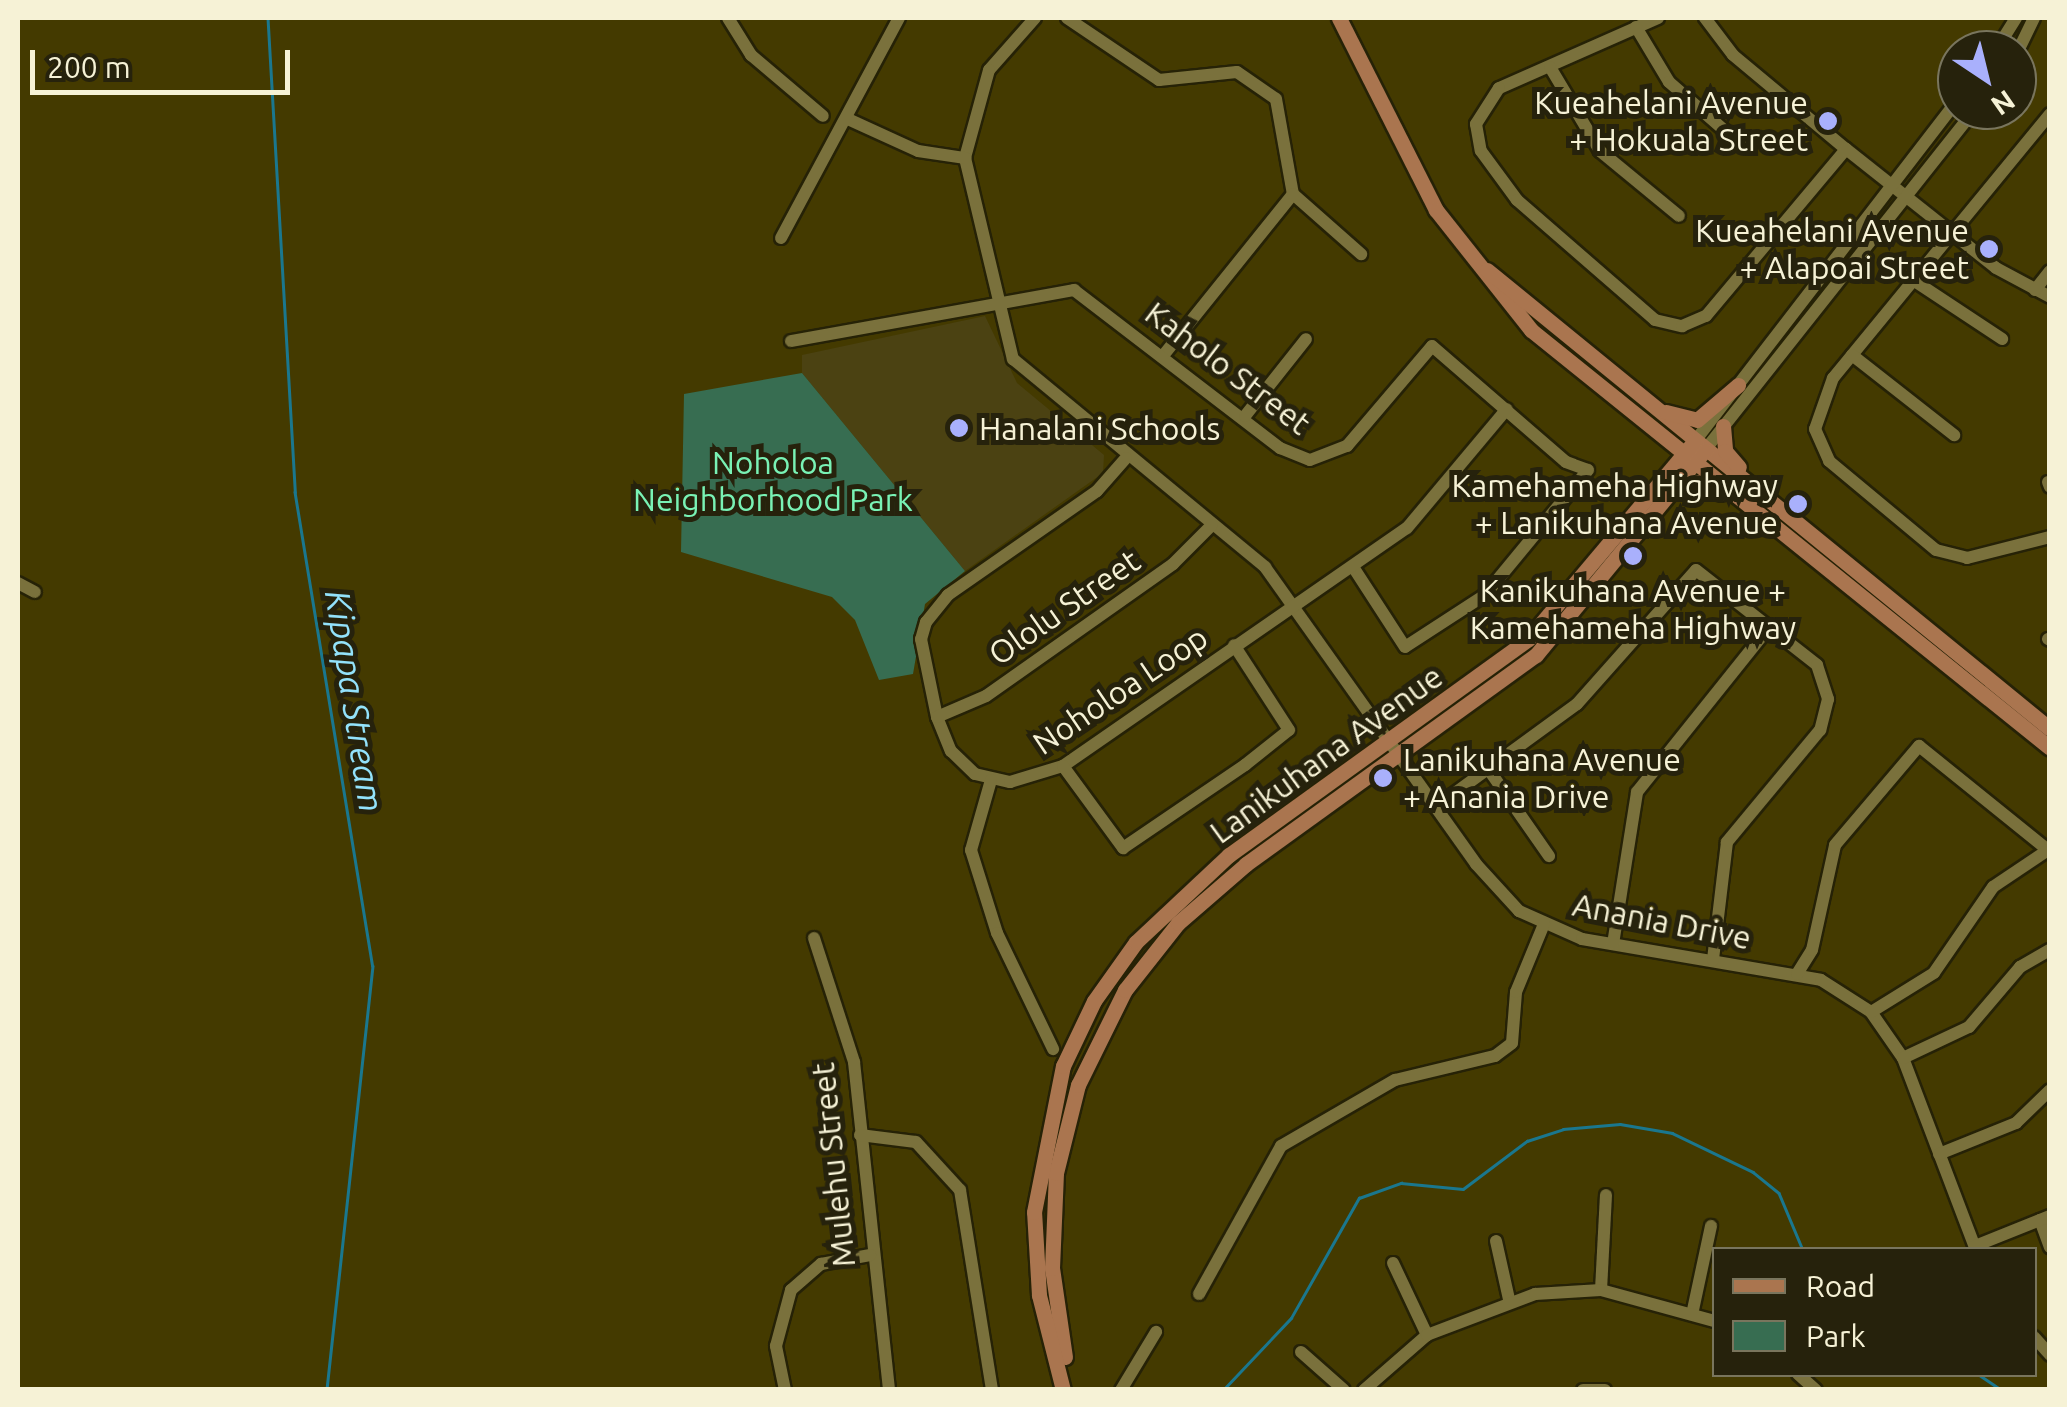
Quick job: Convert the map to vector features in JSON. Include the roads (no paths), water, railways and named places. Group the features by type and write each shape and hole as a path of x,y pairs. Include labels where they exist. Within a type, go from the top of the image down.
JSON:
{"main road":[{"path":"1339,18 1419,180 1471,256 1531,330 1638,418 1694,451 1828,546"},
{"path":"1471,256 1654,407 1694,451 1845,584"},
{"path":"1654,407 1697,420 1738,385"},
{"path":"1638,418 1662,454 1661,489 1688,483 1713,486 1845,584 2050,748"},
{"path":"1723,426 1728,455 1828,546 2050,729"},
{"name":"Lanikuhana Avenue","path":"1063,1390 1034,1262 1034,1212 1063,1066 1094,1001 1175,903 1528,639 1694,451"},
{"name":"Lanikuhana Avenue","path":"1074,1390 1052,1268 1056,1173 1104,1024 1178,923 1536,654 1661,489"}],"street":[{"path":"728,18 750,55 823,116"},
{"path":"782,238 850,120 899,18"},
{"name":"Anania Drive","path":"1035,18 989,70 965,158 993,300 1024,373 1212,525 1294,605 1501,896 1544,924 1613,944 1821,980 1871,1012 1902,1058 1976,1247"},
{"path":"1067,18 1159,80 1237,72 1264,84 1276,99 1292,194 1361,254"},
{"path":"1658,18 1499,88 1480,110 1481,151 1561,246 1668,326 1696,322 1721,302 1846,149"},
{"path":"1705,18 1733,55 1846,149 1952,234 2050,297"},
{"path":"1636,28 1669,82 1740,144"},
{"path":"1550,67 1600,152 1679,216"},
{"path":"2050,114 1852,355 1816,410 1829,461 1948,554 2050,538"},
{"path":"850,120 918,150 965,158"},
{"name":"Lanikuhana Avenue","path":"1694,451 1738,385 1937,127"},
{"name":"Lanikuhana Avenue","path":"1694,451 1723,426 1958,130"},
{"path":"1164,352 1292,194"},
{"path":"2036,290 2050,271"},
{"path":"1913,280 2002,340"},
{"name":"Kaholo Street","path":"791,341 993,300 1074,290 1164,352 1293,456 1321,460 1346,446 1432,346 1588,470 1484,595 1406,647 1352,566"},
{"path":"1245,416 1306,340"},
{"path":"1852,355 1954,435"},
{"name":"Noholoa Loop","path":"991,780 1026,780 1063,766 1352,566 1420,515 1507,409"},
{"path":"1053,1049 997,934 971,850 991,780 961,764 936,716 921,639 937,606 1097,492 1126,458"},
{"name":"Ololu Street","path":"936,716 986,696 1173,564 1212,525"},
{"path":"1437,806 1577,704 1696,570 1816,666 1826,714 1727,842 1713,960"},
{"path":"18,583 35,592"},
{"path":"1613,944 1637,792 1770,626"},
{"path":"1063,766 1123,848 1246,765 1288,730 1234,645"},
{"path":"1796,974 1812,950 1835,845 1913,746 2042,841 2048,850 1993,887 1934,973 1871,1012"},
{"path":"1489,770 1549,856"},
{"path":"1199,1294 1281,1146 1395,1080 1495,1056 1512,1042 1516,992 1544,924"},
{"name":"Mulehu Street","path":"814,938 854,1062 870,1255 890,1390"},
{"path":"1812,950 1821,980"},
{"path":"1902,1058 1969,1027 2020,967 2050,950"},
{"path":"1939,1154 2016,1123 2050,1090"},
{"path":"860,1135 916,1142 960,1190 992,1390"},
{"path":"1602,1290 1606,1195"},
{"path":"1978,1247 2045,1218 2050,1246"},
{"path":"1693,1310 1711,1226"},
{"path":"1496,1241 1509,1300"},
{"path":"785,1390 776,1346 791,1290 821,1264 870,1255"},
{"path":"1392,1263 1428,1336"},
{"path":"1364,1390 1428,1336 1509,1300 1602,1290 1693,1310 1712,1320"},
{"path":"1121,1390 1156,1332"},
{"path":"1301,1352 1344,1390"},
{"path":"1582,1390 1605,1390"}],"waterway":[{"name":"Kipapa Stream","path":"268,18 295,492 373,966 327,1390"},
{"path":"1223,1390 1291,1318 1359,1198 1401,1183 1463,1189 1527,1141 1563,1129 1620,1124 1672,1133 1753,1172 1779,1193 1802,1247"},
{"path":"1982,1377 2002,1390"}],"place":[{"name":"Kueahelani Avenue + Hokuala Street","path":"1828,121"},
{"name":"Kueahelani Avenue + Alapoai Street","path":"1989,249"},
{"name":"Hanalani Schools","path":"959,428"},
{"name":"Kamehameha Highway + Lanikuhana Avenue","path":"1798,504"},
{"name":"Kanikuhana Avenue + Kamehameha Highway","path":"1633,556"},
{"name":"Lanikuhana Avenue + Anania Drive","path":"1383,778"}],"park label":[{"name":"Noholoa Neighborhood Park","path":"773,482"}]}
